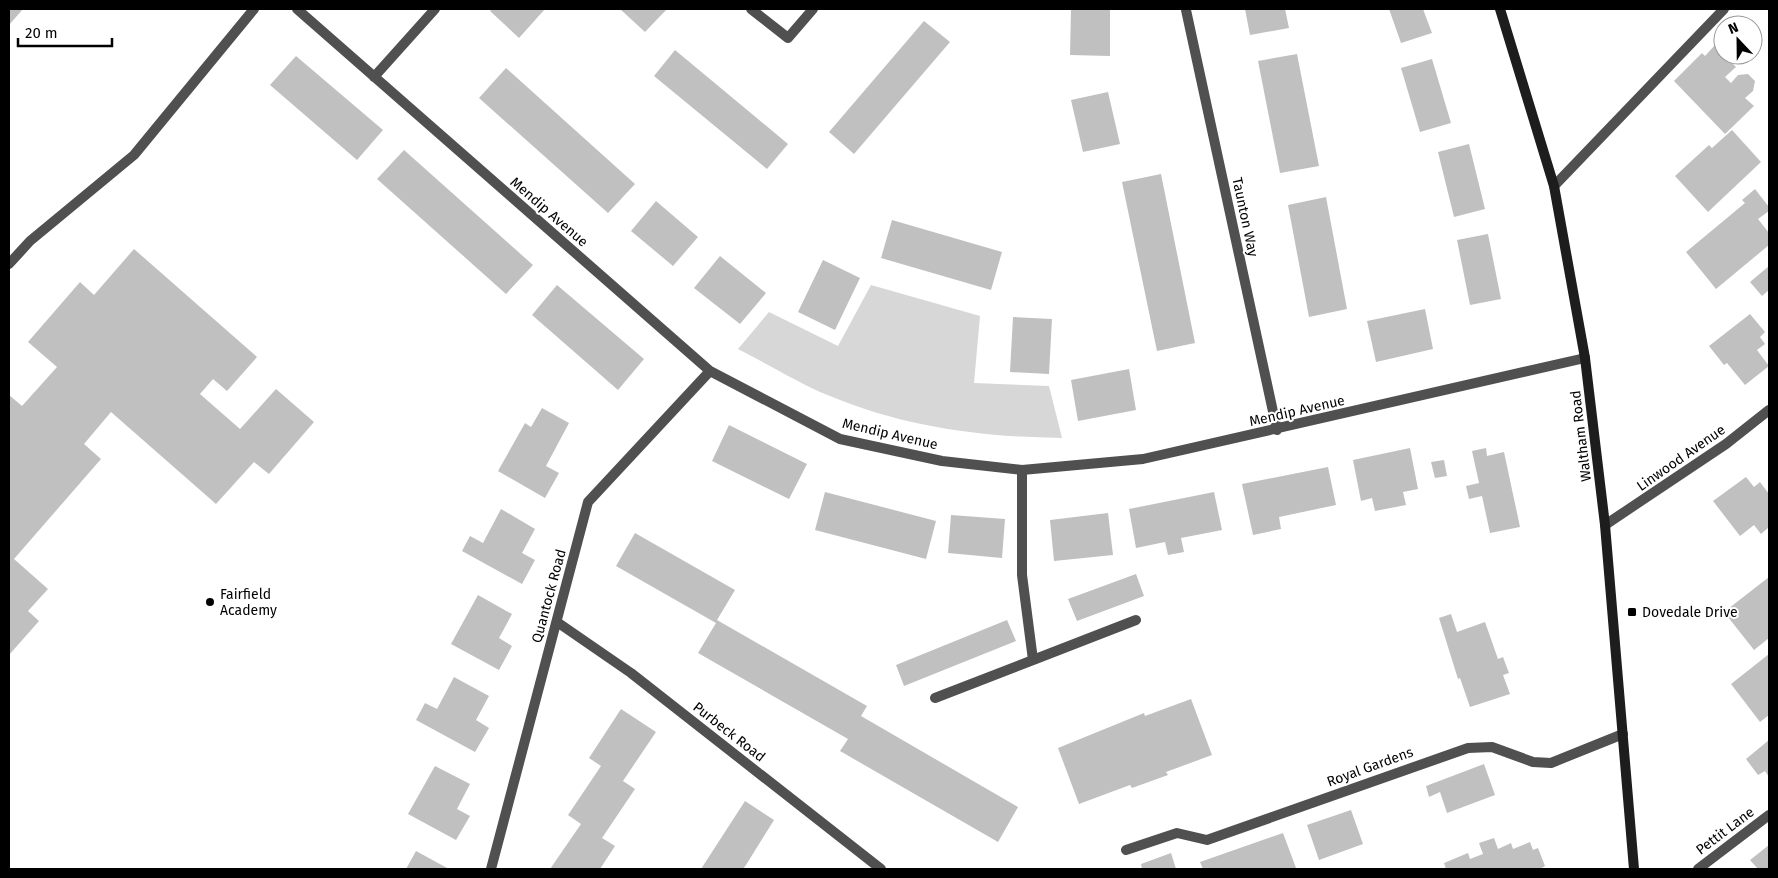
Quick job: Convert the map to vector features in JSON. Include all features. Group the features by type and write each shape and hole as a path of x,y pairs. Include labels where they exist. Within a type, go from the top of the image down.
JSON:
{"main road":[{"name":"Waltham Road","path":"1500,9 1554,186 1586,358 1606,525 1634,869"}],"street":[{"path":"9,264 30,241 134,155 254,9"},
{"name":"Mendip Avenue","path":"297,9 710,371 840,439 942,461 1022,470 1142,459 1277,430 1586,358"},
{"path":"374,77 435,9"},
{"path":"751,9 788,38 813,9"},
{"path":"1554,186 1724,9"},
{"name":"Taunton Way","path":"1186,10 1277,430"},
{"name":"Quantock Road","path":"491,869 588,502 710,371"},
{"name":"Linwood Avenue","path":"1606,525 1726,444 1769,410"},
{"path":"1022,470 1022,575 1033,660"},
{"path":"935,698 1136,620"},
{"name":"Purbeck Road","path":"557,622 631,673 881,869"},
{"name":"Royal Gardens","path":"1126,850 1177,833 1208,840 1468,748 1492,747 1533,762 1551,763 1623,734"},
{"name":"Pettit Lane","path":"1698,869 1769,815"}],"shaded area":[{"path":"871,285 980,316 974,383 1049,386 1062,438 973,432 915,423 886,416 818,391 738,349 769,312 838,346"}],"building":[{"path":"9,9 23,9 9,25"},
{"path":"492,9 545,9 519,38 490,11"},
{"path":"620,9 667,9 645,32"},
{"path":"1071,9 1110,9 1110,56 1070,55"},
{"path":"1245,9 1285,9 1289,28 1250,35"},
{"path":"1389,9 1423,9 1432,33 1401,43"},
{"path":"924,21 950,42 854,154 829,132"},
{"path":"1713,47 1713,65 1734,65 1736,67 1725,77 1731,83 1738,75 1748,74 1755,81 1753,91 1745,98 1754,106 1725,134 1674,81 1702,53 1705,56"},
{"path":"675,50 788,144 767,169 654,76"},
{"path":"1297,54 1319,166 1280,173 1258,61"},
{"path":"296,56 383,130 357,160 270,85"},
{"path":"1432,59 1451,123 1420,132 1401,68"},
{"path":"506,68 635,184 608,213 479,98"},
{"path":"1108,92 1120,144 1083,152 1071,100"},
{"path":"1732,130 1761,162 1708,212 1675,176 1709,145 1712,148"},
{"path":"1469,144 1485,209 1454,217 1438,152"},
{"path":"404,150 533,265 506,294 377,179"},
{"path":"1161,174 1195,343 1157,351 1122,182"},
{"path":"1755,189 1769,207 1769,211 1758,219 1769,233 1769,245 1716,289 1686,252 1745,203 1742,200"},
{"path":"1326,197 1347,309 1309,317 1288,205"},
{"path":"656,201 698,237 673,266 631,231"},
{"path":"892,220 1002,252 991,290 881,258"},
{"path":"1488,234 1501,299 1470,305 1457,240"},
{"path":"134,249 257,357 227,391 213,379 200,394 240,429 276,389 314,422 269,474 254,462 216,504 111,412 84,444 101,459 14,559 48,589 28,611 39,621 9,655 9,395 22,406 57,367 28,342 80,282 94,295"},
{"path":"720,256 766,293 740,324 694,288"},
{"path":"823,260 860,278 835,330 798,312"},
{"path":"1769,266 1769,290 1762,296 1750,282"},
{"path":"557,285 644,359 618,390 532,315"},
{"path":"1425,309 1433,349 1376,362 1367,321"},
{"path":"1750,314 1765,332 1760,337 1765,344 1757,350 1769,366 1745,385 1727,363 1724,365 1709,346"},
{"path":"1013,317 1052,319 1049,374 1010,372"},
{"path":"1129,369 1136,410 1078,421 1071,380"},
{"path":"542,408 569,423 546,466 559,473 545,498 498,471 525,423 531,427"},
{"path":"729,425 807,464 789,499 712,461"},
{"path":"1410,448 1418,489 1403,492 1406,505 1375,511 1372,498 1361,501 1353,460"},
{"path":"1486,448 1487,456 1504,452 1520,527 1490,533 1482,496 1469,499 1466,486 1479,483 1472,451"},
{"path":"1444,460 1447,476 1435,478 1431,462"},
{"path":"1328,467 1336,505 1279,517 1281,529 1253,535 1242,484"},
{"path":"1746,477 1754,487 1760,482 1769,494 1769,527 1761,534 1754,525 1740,536 1713,501"},
{"path":"825,492 936,521 926,559 815,530"},
{"path":"1214,492 1222,530 1181,538 1184,552 1168,555 1165,542 1136,548 1129,509"},
{"path":"501,509 535,529 522,553 535,560 522,584 462,551 470,536 483,543"},
{"path":"1108,513 1113,555 1054,561 1050,520"},
{"path":"951,515 1005,519 1002,558 948,553"},
{"path":"635,533 735,590 717,620 867,706 861,716 1018,807 998,842 840,751 848,739 698,653 716,623 616,566"},
{"path":"1136,574 1144,596 1077,621 1068,599"},
{"path":"1769,577 1769,638 1754,650 1724,612"},
{"path":"478,595 512,614 499,638 512,646 499,670 451,644"},
{"path":"1451,614 1457,632 1485,622 1498,659 1503,657 1509,673 1503,675 1510,694 1470,707 1460,678 1458,679 1439,618"},
{"path":"1007,620 1016,641 904,686 896,665"},
{"path":"1769,654 1769,715 1760,722 1731,684"},
{"path":"454,677 489,696 476,720 489,728 475,752 416,720 425,703 437,709"},
{"path":"1191,699 1212,755 1166,772 1168,775 1132,788 1130,785 1079,804 1058,748 1144,713 1145,716"},
{"path":"621,709 656,732 623,781 635,789 602,838 615,846 600,869 550,869 581,824 568,815 601,766 589,758"},
{"path":"1769,740 1769,777 1765,771 1758,775 1746,759"},
{"path":"1484,764 1495,795 1447,813 1440,792 1429,797 1426,786"},
{"path":"435,766 470,784 457,809 470,816 456,840 408,814"},
{"path":"745,801 774,820 746,865 743,869 701,869"},
{"path":"1351,810 1363,844 1319,860 1307,825"},
{"path":"1283,833 1296,868 1203,869 1200,862"},
{"path":"1494,838 1498,849 1511,843 1513,849 1530,842 1533,850 1538,848 1545,866 1540,869 1446,869 1444,863 1468,853 1470,859 1483,854 1479,843"},
{"path":"1769,845 1769,869 1758,869 1750,860"},
{"path":"416,851 449,869 406,869"},
{"path":"1171,853 1176,869 1142,869 1141,864"}],"place":[{"name":"Fairfield Academy","path":"210,602"},
{"name":"Dovedale Drive","path":"1632,612"}]}
